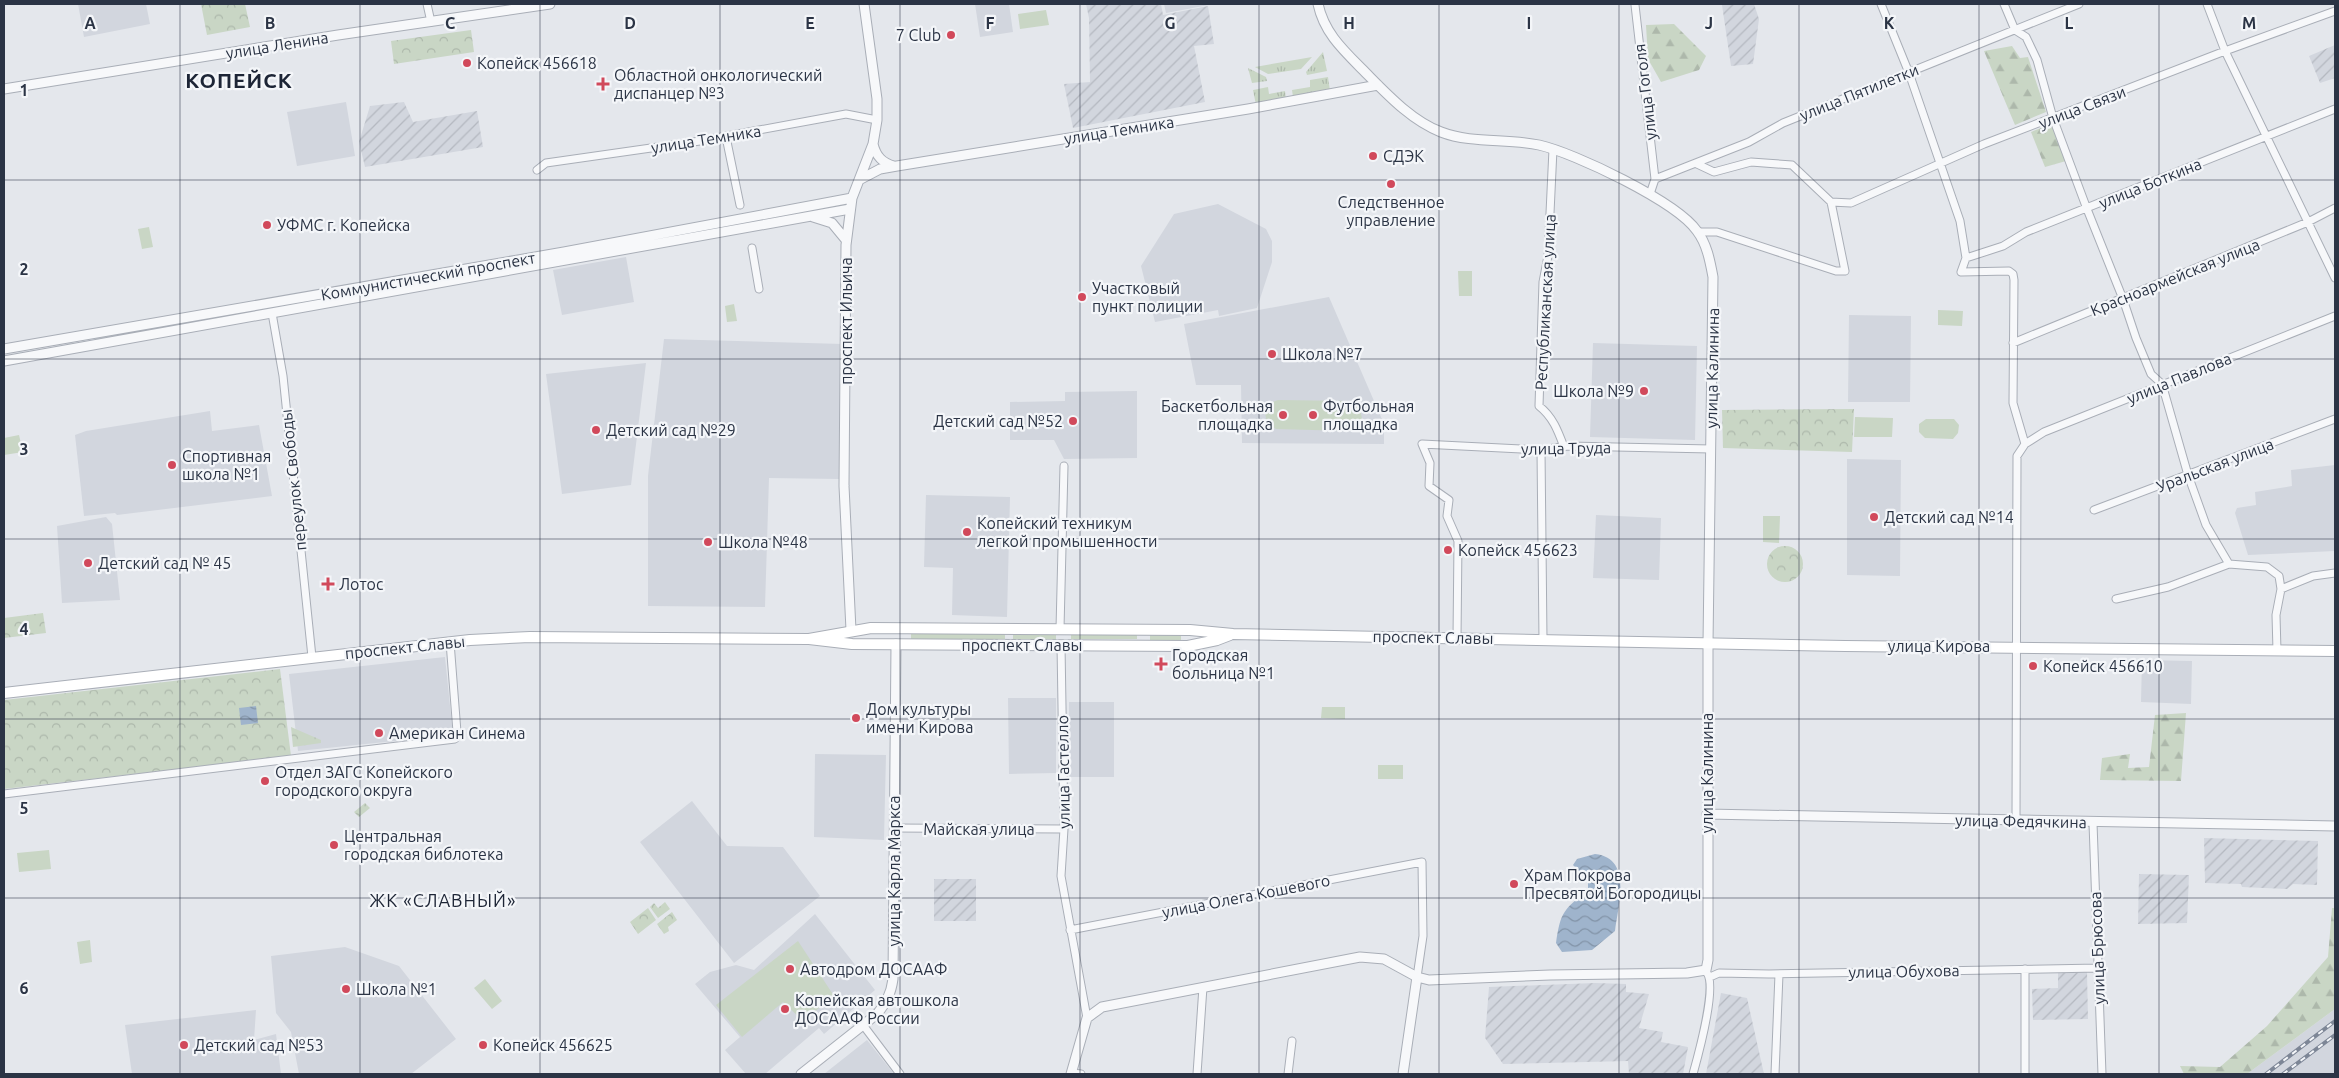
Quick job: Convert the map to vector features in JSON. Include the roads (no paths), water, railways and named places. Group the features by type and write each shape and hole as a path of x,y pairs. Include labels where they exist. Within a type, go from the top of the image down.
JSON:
{"main road":[{"name":"проспект Славы","path":"809,639 851,630 895,628 1190,630 1233,634 1542,639"},
{"name":"улица Карла Маркса","path":"895,628 896,644"},
{"path":"1007,645 1008,629"},
{"name":"улица Гастелло","path":"1060,629 1060,645"},
{"name":"проспект Ильича","path":"851,630 852,644"},
{"name":"проспект Славы","path":"4,693 450,642 530,637 809,639 852,644 1188,646 1218,640 1233,634"},
{"name":"улица Кирова","path":"1542,639 2335,651"}],"street":[{"path":"427,4 431,22"},
{"name":"улица Ленина","path":"4,89 550,4"},
{"name":"проспект Ильича","path":"851,630 844,486 846,240 852,198 861,179 873,144 877,120 877,99 864,4"},
{"name":"улица Калинина","path":"1318,4 1326,28 1332,36 1378,85 1418,119 1443,132 1471,138 1526,143 1553,149 1650,194 1678,211 1698,232 1710,260 1713,277 1708,643 1708,974"},
{"path":"1881,4 1908,73 1960,221 1966,258 1961,272 2002,271 2013,274 2013,403 2025,444 2017,456 2016,820"},
{"path":"2004,4 2015,30 2026,37 2037,60 2053,118 2123,299 2136,338 2151,374 2162,384 2188,475 2206,525 2229,564"},
{"name":"улица Пятилетки","path":"1655,179 1749,142 1783,123 2079,4"},
{"path":"2207,4 2225,51 2335,278"},
{"name":"улица Гоголя","path":"1635,5 1655,179"},
{"name":"улица Связи","path":"1831,202 1851,203 2053,118 2225,51 2335,11"},
{"name":"улица Темника","path":"861,179 880,169 1186,119 1378,85"},
{"name":"улица Боткина","path":"1966,258 2003,246 2026,232 2335,109"},
{"name":"улица Темника","path":"537,170 546,163 726,137 846,114 877,120"},
{"path":"726,137 740,205"},
{"path":"873,144 878,156 884,162 897,166"},
{"name":"Республиканская улица","path":"1553,149 1548,256 1543,282 1539,406 1548,414 1555,425 1564,447"},
{"path":"1697,164 1714,172 1751,162 1792,165 1831,202 1846,271 1836,270 1717,232 1698,232"},
{"path":"1650,194 1655,179"},
{"name":"Коммунистический проспект","path":"4,349 272,308 552,258 852,198"},
{"name":"Красноармейская улица","path":"2013,343 2308,222 2335,208"},
{"path":"552,258 850,209"},
{"path":"809,216 832,223 846,240"},
{"path":"752,248 759,289"},
{"path":"4,361 272,308"},
{"name":"переулок Свободы","path":"272,308 283,382 312,657"},
{"name":"улица Павлова","path":"2025,444 2044,432 2335,316"},
{"name":"Уральская улица","path":"2094,510 2335,419"},
{"name":"улица Труда","path":"1456,638 1458,541 1447,516 1449,500 1429,486 1430,463 1422,444 1541,450 1564,447 1711,449"},
{"path":"1541,450 1542,639"},
{"name":"улица Гастелло","path":"1060,629 1064,466"},
{"path":"2116,599 2168,587 2229,564 2267,567 2278,576 2281,589 2276,615 2277,650"},
{"path":"2281,589 2313,576 2335,574"},
{"path":"4,794 456,739 450,642"},
{"name":"улица Карла Маркса","path":"801,1074 863,1025 886,1003 893,980 896,644"},
{"name":"улица Гастелло","path":"1060,645 1064,829 1061,876 1087,1018 1075,1074"},
{"name":"улица Федячкина","path":"1707,814 2335,826"},
{"name":"улица Брюсова","path":"2093,822 2102,1074"},
{"name":"Майская улица","path":"894,828 1064,829"},
{"name":"улица Олега Кошевого","path":"1070,930 1422,862 1423,936 1417,977"},
{"path":"1087,1018 1102,1007 1370,956 1384,959 1417,977 1439,980 1550,974 1708,974 1709,1000 1693,1074"},
{"name":"улица Обухова","path":"1708,974 2098,968"},
{"path":"2025,969 2025,1074"},
{"path":"1775,1074 1779,974"},
{"path":"1403,1074 1417,977"},
{"path":"1197,1074 1203,987"},
{"path":"863,1025 900,1074"},
{"path":"1288,1074 1292,1041"}],"water":[{"path":"256,706 258,723 241,725 239,708"},
{"path":"1595,854 1607,857 1615,864 1619,873 1620,896 1615,931 1592,950 1562,952 1556,943 1562,917 1569,907 1588,890 1588,881 1573,865 1577,859"}],"railway":[{"path":"2266,1074 2335,1021"},
{"path":"2283,1074 2335,1035"}],"place":[{"name":"7 Club","path":"951,35"},
{"name":"Копейск 456618","path":"467,63"},
{"name":"Областной онкологический диспанцер №3","path":"603,84"},
{"name":"СДЭК","path":"1373,156"},
{"name":"Следственное управление","path":"1391,184"},
{"name":"УФМС г. Копейска","path":"267,225"},
{"name":"Участковый пункт полиции","path":"1082,297"},
{"name":"Школа №7","path":"1272,354"},
{"name":"Школа №9","path":"1644,391"},
{"name":"Баскетбольная площадка","path":"1283,415"},
{"name":"Футбольная площадка","path":"1313,415"},
{"name":"Детский сад №52","path":"1073,421"},
{"name":"Детский сад №29","path":"596,430"},
{"name":"Спортивная школа №1","path":"172,465"},
{"name":"Детский сад №14","path":"1874,517"},
{"name":"Копейский техникум легкой промышенности","path":"967,532"},
{"name":"Школа №48","path":"708,542"},
{"name":"Копейск 456623","path":"1448,550"},
{"name":"Детский сад № 45","path":"88,563"},
{"name":"Лотос","path":"328,584"},
{"name":"Городская больница №1","path":"1161,664"},
{"name":"Копейск 456610","path":"2033,666"},
{"name":"Дом культуры имени Кирова","path":"856,718"},
{"name":"Американ Синема","path":"379,733"},
{"name":"Отдел ЗАГС Копейского городского округа","path":"265,781"},
{"name":"Центральная городская библотека","path":"334,845"},
{"name":"Храм Покрова Пресвятой Богородицы","path":"1514,884"},
{"name":"Автодром ДОСААФ","path":"790,969"},
{"name":"Школа №1","path":"346,989"},
{"name":"Копейская автошкола ДОСААФ России","path":"785,1009"},
{"name":"Детский сад №53","path":"184,1045"},
{"name":"Копейск 456625","path":"483,1045"}],"district":[{"name":"КОПЕЙСК","path":"239,80"},
{"name":"ЖК «СЛАВНЫЙ»","path":"443,900"}]}
